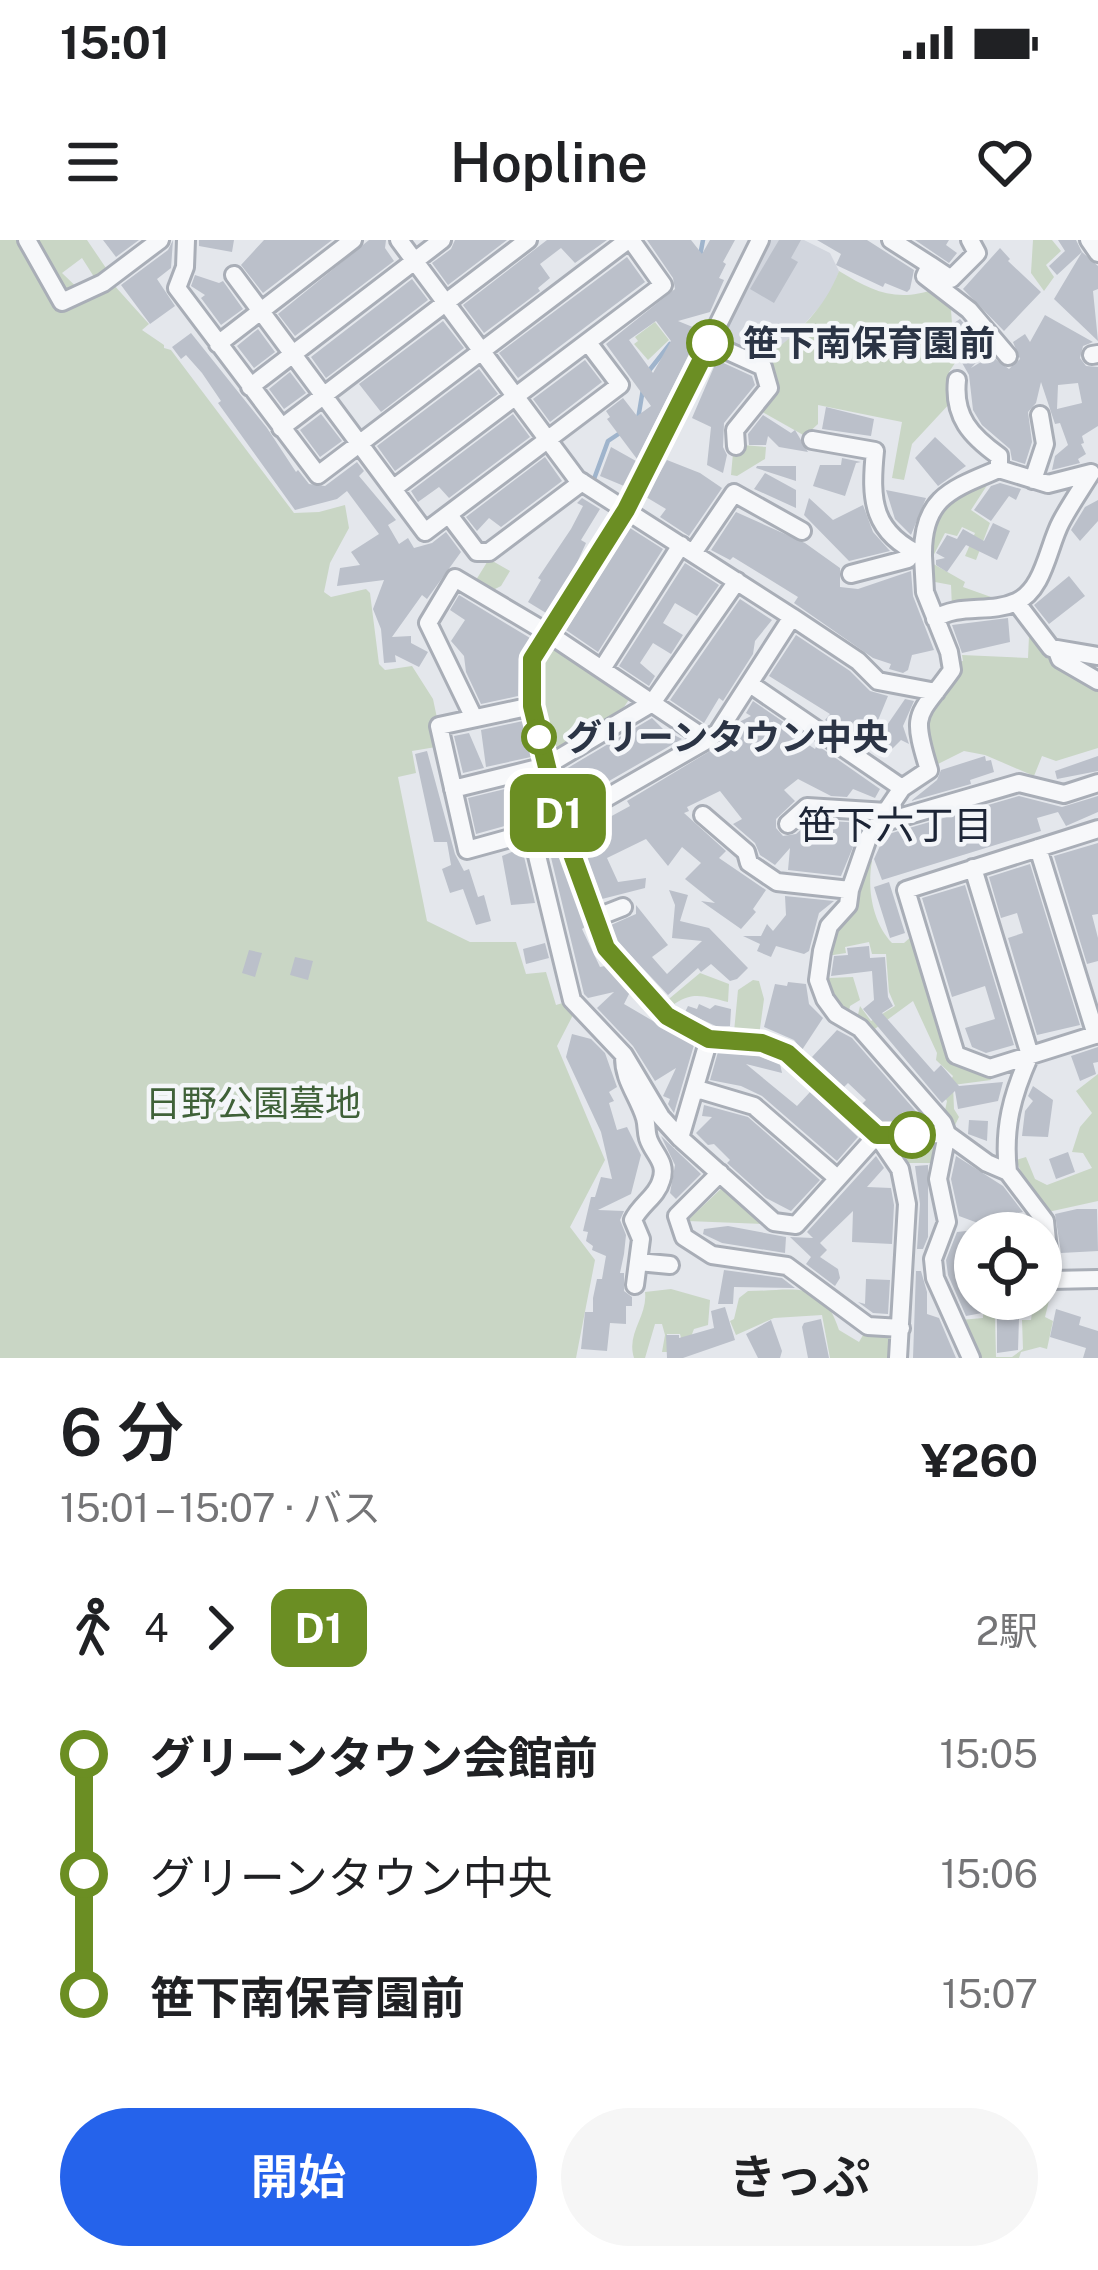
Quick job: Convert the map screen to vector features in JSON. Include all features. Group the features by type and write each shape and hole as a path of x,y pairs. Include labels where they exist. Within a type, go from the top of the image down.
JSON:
{"street":[{"path":"27,240 62,302 103,284 160,240"},
{"path":"186,240 185,267 177,288 318,476 630,240 663,285 394,488"},
{"path":"218,344 353,240"},
{"path":"399,240 582,482 792,617 878,681 936,692"},
{"path":"250,387 442,240"},
{"path":"281,428 528,240"},
{"path":"760,240 626,510 532,659 532,706 561,824 606,948 667,1016 709,1039 762,1043 787,1053 877,1135 900,1168 908,1204 898,1358"},
{"path":"891,240 952,279 977,253 970,240"},
{"path":"1089,240 1098,253"},
{"path":"930,266 925,276 969,310 1008,356"},
{"path":"234,274 425,532 620,385 589,344"},
{"path":"710,343 763,368 769,388 735,430 736,446"},
{"path":"957,380 961,416 974,438 999,456 999,469"},
{"path":"1033,480 1045,444 1040,415"},
{"path":"812,440 875,451 871,493 875,506 889,534 918,553"},
{"path":"971,1358 935,1278 933,1259 946,1222 938,1179 947,1134 943,1123 860,1028 836,1014 825,999 818,980 822,951 829,926 848,905 868,838 902,788 929,770 916,730 924,703 952,670 925,592 918,553 929,515 946,491 999,469 1048,484 1094,472"},
{"path":"934,619 945,612 1016,602 1042,571 1059,525 1094,472"},
{"path":"449,515 477,552 489,552 582,482"},
{"path":"602,669 687,549 734,493 802,531"},
{"path":"851,574 918,553"},
{"path":"474,718 428,623 455,578 546,632 707,740"},
{"path":"453,789 546,766 652,703 737,581"},
{"path":"1016,602 1051,648 1098,656"},
{"path":"532,706 439,726 467,850 561,824 707,740 718,732 792,617"},
{"path":"1057,650 1060,659 1098,681"},
{"path":"749,683 902,788"},
{"path":"788,824 806,807 882,818 1019,783 1064,794 1098,783"},
{"path":"703,815 746,852 749,863 777,882 850,890"},
{"path":"1038,848 1097,1034 990,1068 956,1054 906,890 973,868 1098,829"},
{"path":"532,835 572,1000 624,1055 661,1117 680,1138 774,1222 796,1225 877,1135 947,1134 1008,1172 1046,1220 1051,1280 1098,1279"},
{"path":"973,868 1030,1055 1006,1124 1008,1172"},
{"path":"595,918 623,907"},
{"path":"680,1138 709,1039"},
{"path":"624,1055 623,1071 664,1174 659,1189 639,1207 633,1220 641,1239 635,1286"},
{"path":"697,1089 754,1106 836,1177"},
{"path":"720,1173 677,1216 684,1238 712,1255 787,1266 868,1326 901,1328"},
{"path":"638,1262 670,1265"}],"shaded area":[{"path":"768,240 804,240 830,253 839,271 830,295 793,337 762,360 722,340"}],"green space":[{"name":"日野公園墓地","path":"0,240 87,240 108,271 96,280 82,258 62,273 88,298 113,284 149,324 142,330 171,350 294,513 345,505 349,528 330,563 324,592 331,597 366,589 370,593 379,664 385,670 412,666 433,699 437,718 430,720 436,747 412,751 416,773 398,777 427,921 470,942 516,942 526,974 546,972 556,1005 566,1002 573,1015 557,1046 605,1160 570,1227 595,1260 576,1358 0,1358"},
{"path":"1033,240 1052,240 1061,251 1046,265 1054,277 1044,291 1031,273"},
{"path":"839,271 885,293 908,295 935,289 951,310 952,401 912,444 904,480 892,478 902,422 818,405 818,424 805,436 759,410 774,374 766,356 809,319"},
{"path":"655,322 669,340 648,360 634,344 635,337"},
{"path":"742,445 766,447 765,459 731,475 733,453 741,453"},
{"path":"995,473 971,510 990,523 976,560 965,556 975,533 962,527 957,536 945,533 930,562 965,582 963,587 1005,602 952,608 951,585 935,582 932,595 928,555 935,514 950,494"},
{"path":"489,559 510,571 493,590 476,580"},
{"path":"1029,636 1053,660 1098,677 1098,748 1056,761 1042,756 1034,776 964,751 934,766 927,734 929,711 955,662 963,661 962,655 1028,658"},
{"path":"553,645 630,698 624,707 560,748 551,744 541,693 543,669"},
{"path":"864,861 872,861 873,904 885,935 892,943 904,943 913,935 954,1059 988,1070 991,1080 953,1085 959,1117 953,1129 943,1120 947,1101 943,1095 953,1076 936,1060 913,1001 872,1031 857,1019 860,1006 871,1021 895,1006 886,954 872,954 869,942 827,956 829,978 853,977 860,1000 850,1006 848,1016 823,987 824,953"},
{"path":"700,973 729,984 728,1002 699,996 672,1006 664,1003"},
{"path":"759,981 764,999 759,1036 734,1032 738,990"},
{"path":"1098,1074 1098,1201 1048,1212 1016,1160 1026,1157 1035,1179 1047,1185 1092,1168 1083,1153 1072,1152 1080,1127 1092,1113 1076,1091"},
{"path":"898,1140 939,1140 934,1163 905,1163 895,1144"},
{"path":"725,1185 764,1224 687,1221"},
{"path":"671,1289 710,1300 708,1325 694,1329 685,1352 680,1334 667,1334 667,1352 662,1352 665,1335 662,1324 655,1324 645,1358 634,1358 633,1341 645,1292"},
{"path":"793,1290 815,1295 832,1313 839,1330 859,1342 866,1330 897,1334 895,1358 830,1358 822,1315 774,1318 736,1335 730,1321 739,1298 748,1291"},
{"path":"960,1320 995,1320 996,1357 1012,1357 1023,1349 1022,1320 1053,1321 1047,1349 1021,1352 1019,1358 975,1358"}],"building":[{"path":"103,240 139,240 116,257"},
{"path":"173,240 171,268 157,279 175,306 150,324 121,285 168,250"},
{"path":"199,240 234,240 232,252 199,246"},
{"path":"264,240 332,240 263,293 241,265"},
{"path":"369,240 386,240 385,248 394,261 295,336 278,314"},
{"path":"455,240 507,240 448,285 432,263"},
{"path":"547,240 607,240 575,263 561,248 540,264 550,278 540,291 484,333 463,305"},
{"path":"647,240 691,240 702,254 710,240 735,240 723,262 719,278 724,280 710,312 678,321 700,330 637,459 606,411 623,398 637,416 651,406 606,344 675,289 673,278","holes":["656,321 671,341 653,373 629,340"]},
{"path":"779,240 801,240 791,258 798,262 774,303 750,289"},
{"path":"817,240 867,240 914,270 910,289 907,292 885,283 883,287 836,265 841,254"},
{"path":"915,240 949,240 946,245 957,253 949,263"},
{"path":"1058,240 1076,240 1082,252 1057,275 1049,266 1065,251"},
{"path":"1000,248 1041,292 1004,331 963,289"},
{"path":"1082,252 1098,266 1098,289 1093,291 1098,341 1054,299"},
{"path":"627,257 645,282 518,378 499,353"},
{"path":"195,275 223,281 243,309 221,325 201,298 205,295 191,286"},
{"path":"412,279 428,300 326,378 311,357"},
{"path":"1045,315 1093,342 1083,346 1080,358 1086,366 1098,367 1098,426 1082,436 1086,454 1078,459 1080,463 1052,470 1055,456 1068,445 1060,423 1055,424 1041,382 1036,403 1028,412 1032,442 1025,464 1012,460 1010,449 982,425 973,410 969,375 957,354 968,350 955,333 954,323 960,319 987,351 971,368 991,356 1009,369 1020,359 1013,342 1025,334 1030,342","holes":["1078,383 1082,403 1057,409 1058,385"]},
{"path":"443,321 464,348 381,412 359,384"},
{"path":"258,329 275,352 254,368 237,346"},
{"path":"191,333 309,484 325,486 357,462 364,471 359,476 396,520 388,525 399,544 408,538 414,548 446,532 461,552 392,637 411,636 411,643 428,652 419,667 395,655 396,662 384,663 381,629 373,609 384,580 337,586 340,568 360,565 351,552 379,534 347,491 337,499 295,510 218,403 202,373 172,347"},
{"path":"585,360 602,382 550,422 533,399"},
{"path":"717,360 752,376 755,385 724,423 727,455 723,473 707,465 711,427 692,418"},
{"path":"479,369 498,394 395,471 377,446"},
{"path":"290,372 306,393 284,409 269,389"},
{"path":"826,407 874,419 871,436 822,429"},
{"path":"321,414 342,441 320,457 300,430"},
{"path":"513,414 530,437 449,498 439,487 418,502 411,491"},
{"path":"763,415 791,433 795,430 808,452 779,447 768,436 766,445 749,445 748,434"},
{"path":"935,437 966,466 938,486 915,458"},
{"path":"611,447 636,461 624,486 600,476"},
{"path":"545,457 562,481 501,527 489,518 477,531 466,517"},
{"path":"842,458 861,462 856,463 845,496 813,486 820,465 841,465"},
{"path":"667,460 722,488 689,536 660,517 666,509 646,497"},
{"path":"796,466 796,481 756,468"},
{"path":"765,473 796,490 796,508 754,489"},
{"path":"1000,483 1021,489 1016,500 1009,496 991,521 974,510 991,486"},
{"path":"886,490 926,498 911,535 895,519"},
{"path":"582,498 600,509 581,540 586,543 575,567 546,613 528,602 583,506 577,503"},
{"path":"809,498 833,520 863,505 873,532 890,551 849,561 804,515"},
{"path":"1098,500 1098,521 1080,541 1071,530 1085,507"},
{"path":"736,512 805,543 840,568 840,587 858,589 911,571 913,596 934,650 912,655 903,673 889,669 891,664 873,658 794,603 798,597 733,557 730,560 711,550"},
{"path":"993,523 1010,531 997,560 966,545 947,572 936,565 936,560 945,558 936,553 947,535 957,539 963,529 984,541"},
{"path":"630,528 663,549 598,652 566,630"},
{"path":"685,563 719,585 697,616 675,603 663,623 683,635 671,654 653,643 640,663 655,676 649,686 619,666"},
{"path":"1069,576 1085,596 1049,624 1034,605"},
{"path":"459,595 530,638 519,658 518,696 481,704 464,656 451,641 465,620 450,610"},
{"path":"740,599 772,620 755,641 753,654 723,701 719,698 704,723 670,700"},
{"path":"1008,618 1010,642 962,653 952,625"},
{"path":"796,635 850,671 870,691 888,696 867,747 825,720 830,714 769,676"},
{"path":"905,699 914,701 903,726 909,744 901,740 886,755 872,747"},
{"path":"753,701 797,737 815,749 817,745 880,789 875,798 853,789 847,797 831,796 798,779 784,790 795,801 776,819 783,836 796,834 812,820 863,823 841,876 788,870 790,848 775,865 760,855 755,843 733,824 742,819 720,791 684,813 726,851 719,858 766,890 741,929 701,901 715,903 685,879 701,863 682,847 668,866 646,839 607,858 618,882 646,878 645,888 602,899 577,830 630,806 627,801 725,742 739,722 751,716 746,713"},
{"path":"652,718 682,739 569,804 561,772"},
{"path":"523,721 531,757 486,767 481,730"},
{"path":"469,733 484,768 463,773 454,736"},
{"path":"427,751 455,854 464,871 469,869 478,897 484,895 491,921 476,925 463,889 450,893 442,869 451,865 447,842 434,842 415,754"},
{"path":"985,756 994,772 970,780 971,784 911,801 937,780 941,770"},
{"path":"1098,756 1098,771 1057,779 1055,771"},
{"path":"537,781 541,796 526,799 530,819 476,834 468,798"},
{"path":"1019,796 1062,807 1098,796 1098,812 1066,826 1058,812 1037,818 1041,831 882,880 874,859 885,835"},
{"path":"553,839 582,929 600,967 605,966 630,992 624,1004 694,1045 674,1113 670,1099 663,1096 676,1068 655,1081 633,1046 597,1008 614,992 588,998 584,994 547,841"},
{"path":"1098,843 1098,914 1092,915 1098,961 1087,964 1054,856"},
{"path":"522,848 535,903 511,905 502,856"},
{"path":"1030,864 1080,1025 1037,1035 1008,938 1023,933 1017,913 1001,918 989,877"},
{"path":"889,882 905,933 890,938 874,887"},
{"path":"965,885 1014,1045 986,1053 972,1047 965,1028 995,1019 985,986 952,997 922,898"},
{"path":"669,890 688,895 680,921 709,928 748,968 737,979 730,981 711,964 701,972 698,968 668,995 617,941 611,925 636,914 636,905 668,945 652,957 667,974 702,941 672,938 675,905"},
{"path":"785,896 834,901 819,913 809,951 804,954 776,946 771,957 757,951 760,944 743,936 761,936 767,924 773,931 786,915"},
{"path":"545,943 549,958 526,964 523,949"},
{"path":"869,946 870,958 885,957 893,1006 882,1013 934,1072 941,1065 959,1086 1003,1082 998,1101 958,1109 955,1091 942,1103 863,1009 874,1000 872,971 831,976 834,956 848,955 847,948"},
{"path":"249,950 262,953 255,977 242,973"},
{"path":"295,957 313,961 308,980 290,975"},
{"path":"788,982 806,984 809,1004 823,1018 802,1050 794,1040 764,1027 775,984 787,986"},
{"path":"699,1004 731,1009 730,1026 718,1027 685,1012 688,1006 697,1009"},
{"path":"837,1030 852,1038 920,1116 915,1122 903,1112 893,1122 882,1122 848,1083 844,1087 812,1057"},
{"path":"572,1034 591,1039 605,1053 617,1087 609,1092 614,1101 609,1103 617,1130 627,1127 641,1155 631,1194 598,1210 624,1211 620,1273 624,1273 624,1291 632,1297 632,1306 626,1306 626,1324 610,1323 607,1351 581,1349 585,1312 593,1312 606,1256 592,1250 586,1241 588,1232 583,1231 601,1177 612,1179 601,1132 566,1057"},
{"path":"1098,1047 1098,1062 1093,1063 1096,1074 1080,1081 1071,1056"},
{"path":"718,1052 759,1056 780,1064 782,1073 746,1064 797,1106 810,1092 858,1137 837,1161 762,1096 710,1080"},
{"path":"1033,1086 1053,1100 1048,1137 1022,1136"},
{"path":"704,1105 748,1117 820,1180 791,1211 766,1198 727,1163 730,1160 714,1144 708,1145 696,1133 712,1117 702,1116"},
{"path":"969,1120 988,1121 987,1141 968,1134"},
{"path":"661,1136 701,1174 676,1199 670,1193 675,1165"},
{"path":"1068,1152 1075,1172 1056,1179 1049,1159"},
{"path":"876,1156 884,1168 867,1187 891,1188 892,1244 852,1242 853,1211 820,1243 827,1250 820,1257 838,1269 835,1286 806,1264 811,1257 790,1237 813,1238 807,1232"},
{"path":"956,1156 1003,1186 1023,1212 958,1212 951,1179"},
{"path":"928,1165 928,1237 923,1249 917,1249 920,1204 915,1166"},
{"path":"1097,1209 1098,1251 1062,1253 1062,1212"},
{"path":"728,1226 786,1237 785,1253 722,1243 703,1234 704,1229"},
{"path":"954,1240 954,1289 948,1275 946,1260"},
{"path":"724,1270 782,1278 795,1288 734,1287 733,1304 718,1304"},
{"path":"916,1271 921,1271 927,1292 927,1314 939,1318 956,1358 913,1358"},
{"path":"866,1279 890,1280 888,1314 873,1313 858,1302 865,1304"},
{"path":"725,1307 735,1340 683,1358 667,1358 666,1335 679,1338 714,1328 711,1311"},
{"path":"1062,1311 1081,1317 1079,1325 1098,1331 1098,1358 1083,1358 1086,1348 1050,1337 1054,1320 1062,1320"},
{"path":"821,1319 829,1358 808,1358 802,1327"},
{"path":"771,1320 780,1358 758,1358 746,1334"},
{"path":"997,1320 1019,1320 1018,1350 997,1353"}],"waterway":[{"path":"700,256 703,240"},
{"path":"648,372 670,344"},
{"path":"638,419 643,389"},
{"path":"594,479 608,441 620,433"}],"bus line":[{"name":"D1","path":"710,343 626,510 532,659 532,706 546,766 561,824 606,948 667,1016 709,1039 762,1043 787,1053 877,1135 912,1135"}],"place":[{"name":"笹下南保育園前","path":"710,343"},
{"name":"グリーンタウン中央","path":"539,737"}],"district":[{"name":"笹下六丁目","path":"895,825"}]}
